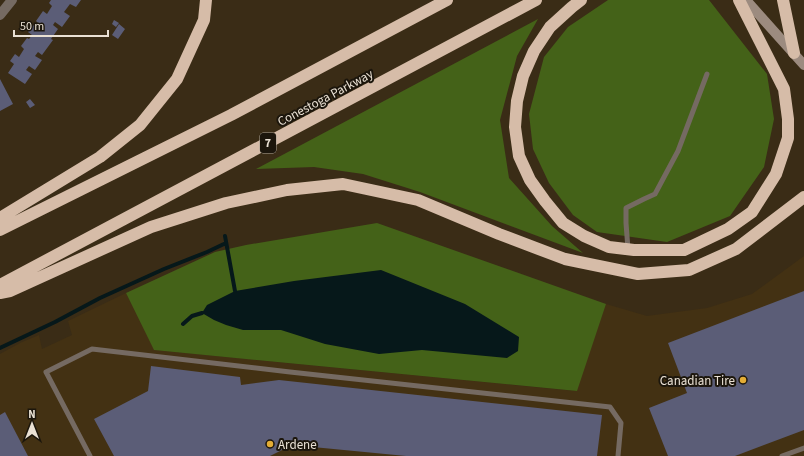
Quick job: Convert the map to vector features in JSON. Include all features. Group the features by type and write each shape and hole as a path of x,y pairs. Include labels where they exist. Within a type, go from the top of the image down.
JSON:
{"highway":[{"path":"0,218 100,157 140,126 177,79 204,20 206,0"},
{"path":"0,230 231,115 447,0"},
{"name":"Conestoga Parkway","path":"0,286 536,0"},
{"path":"581,0 550,27 534,51 523,76 517,101 515,126 519,156 530,180 563,222 584,236 609,247 628,250 684,250 728,229 752,212 776,174 788,138 788,119 784,89 739,0"},
{"path":"783,0 794,53"},
{"path":"0,293 10,291 150,227 226,203 287,190 343,184 418,200 499,234 565,259 638,274 689,270 736,249 804,197"}],"main road":[{"path":"746,0 804,65"}],"street":[{"path":"0,15 12,0"}],"lane":[{"path":"628,250 626,208 655,194 678,151 707,74"},
{"path":"90,456 46,372 92,349 290,372 610,406 621,423 618,456"},
{"path":"782,456 804,448"}],"shaded area":[{"path":"804,256 804,456 0,456 0,354 39,335 42,349 72,335 68,321 126,293 155,350 576,391 606,304 647,316 707,308 752,294"},
{"path":"381,270 465,304 519,337 518,351 507,358 422,350 379,354 325,344 281,330 243,330 226,325 202,313 207,305 235,291 294,281"}],"green space":[{"path":"608,0 709,0 767,74 774,119 764,167 730,216 667,242 597,232 573,215 549,183 533,149 529,114 544,57 568,27"},
{"path":"538,19 517,56 500,120 509,178 552,226 583,253 420,192 363,174 314,167 256,169"},
{"path":"377,223 606,304 577,391 154,350 126,293 215,252 246,245"}],"building":[{"path":"51,0 81,0 76,7 70,4 64,12 70,16 62,27 55,22 53,25 58,29 51,39 53,40 42,55 38,52 35,56 42,60 35,70 29,66 26,70 32,74 25,84 8,73 14,64 10,61 15,54 19,57 24,49 21,46 27,38 29,39 32,35 28,32 33,25 35,27 38,23 36,21 43,11 47,14 52,6 49,3"},
{"path":"114,20 119,23 116,27 112,24"},
{"path":"119,24 125,29 118,39 112,35"},
{"path":"0,79 13,104 0,111"},
{"path":"30,99 35,105 30,108 26,102"},
{"name":"Canadian Tire","path":"804,291 804,430 735,456 668,456 649,408 687,393 668,343"},
{"path":"151,366 240,377 241,385 279,380 602,415 597,456 406,456 292,445 270,456 114,456 94,419 148,391"},
{"path":"5,412 28,456 0,456 0,415"}],"waterway":[{"path":"225,236 235,291"},
{"path":"0,348 55,322 100,298 226,243"},
{"path":"183,324 192,316 202,313"}],"place":[{"name":"Canadian Tire","path":"743,380"},
{"name":"Ardene","path":"270,444"}]}
